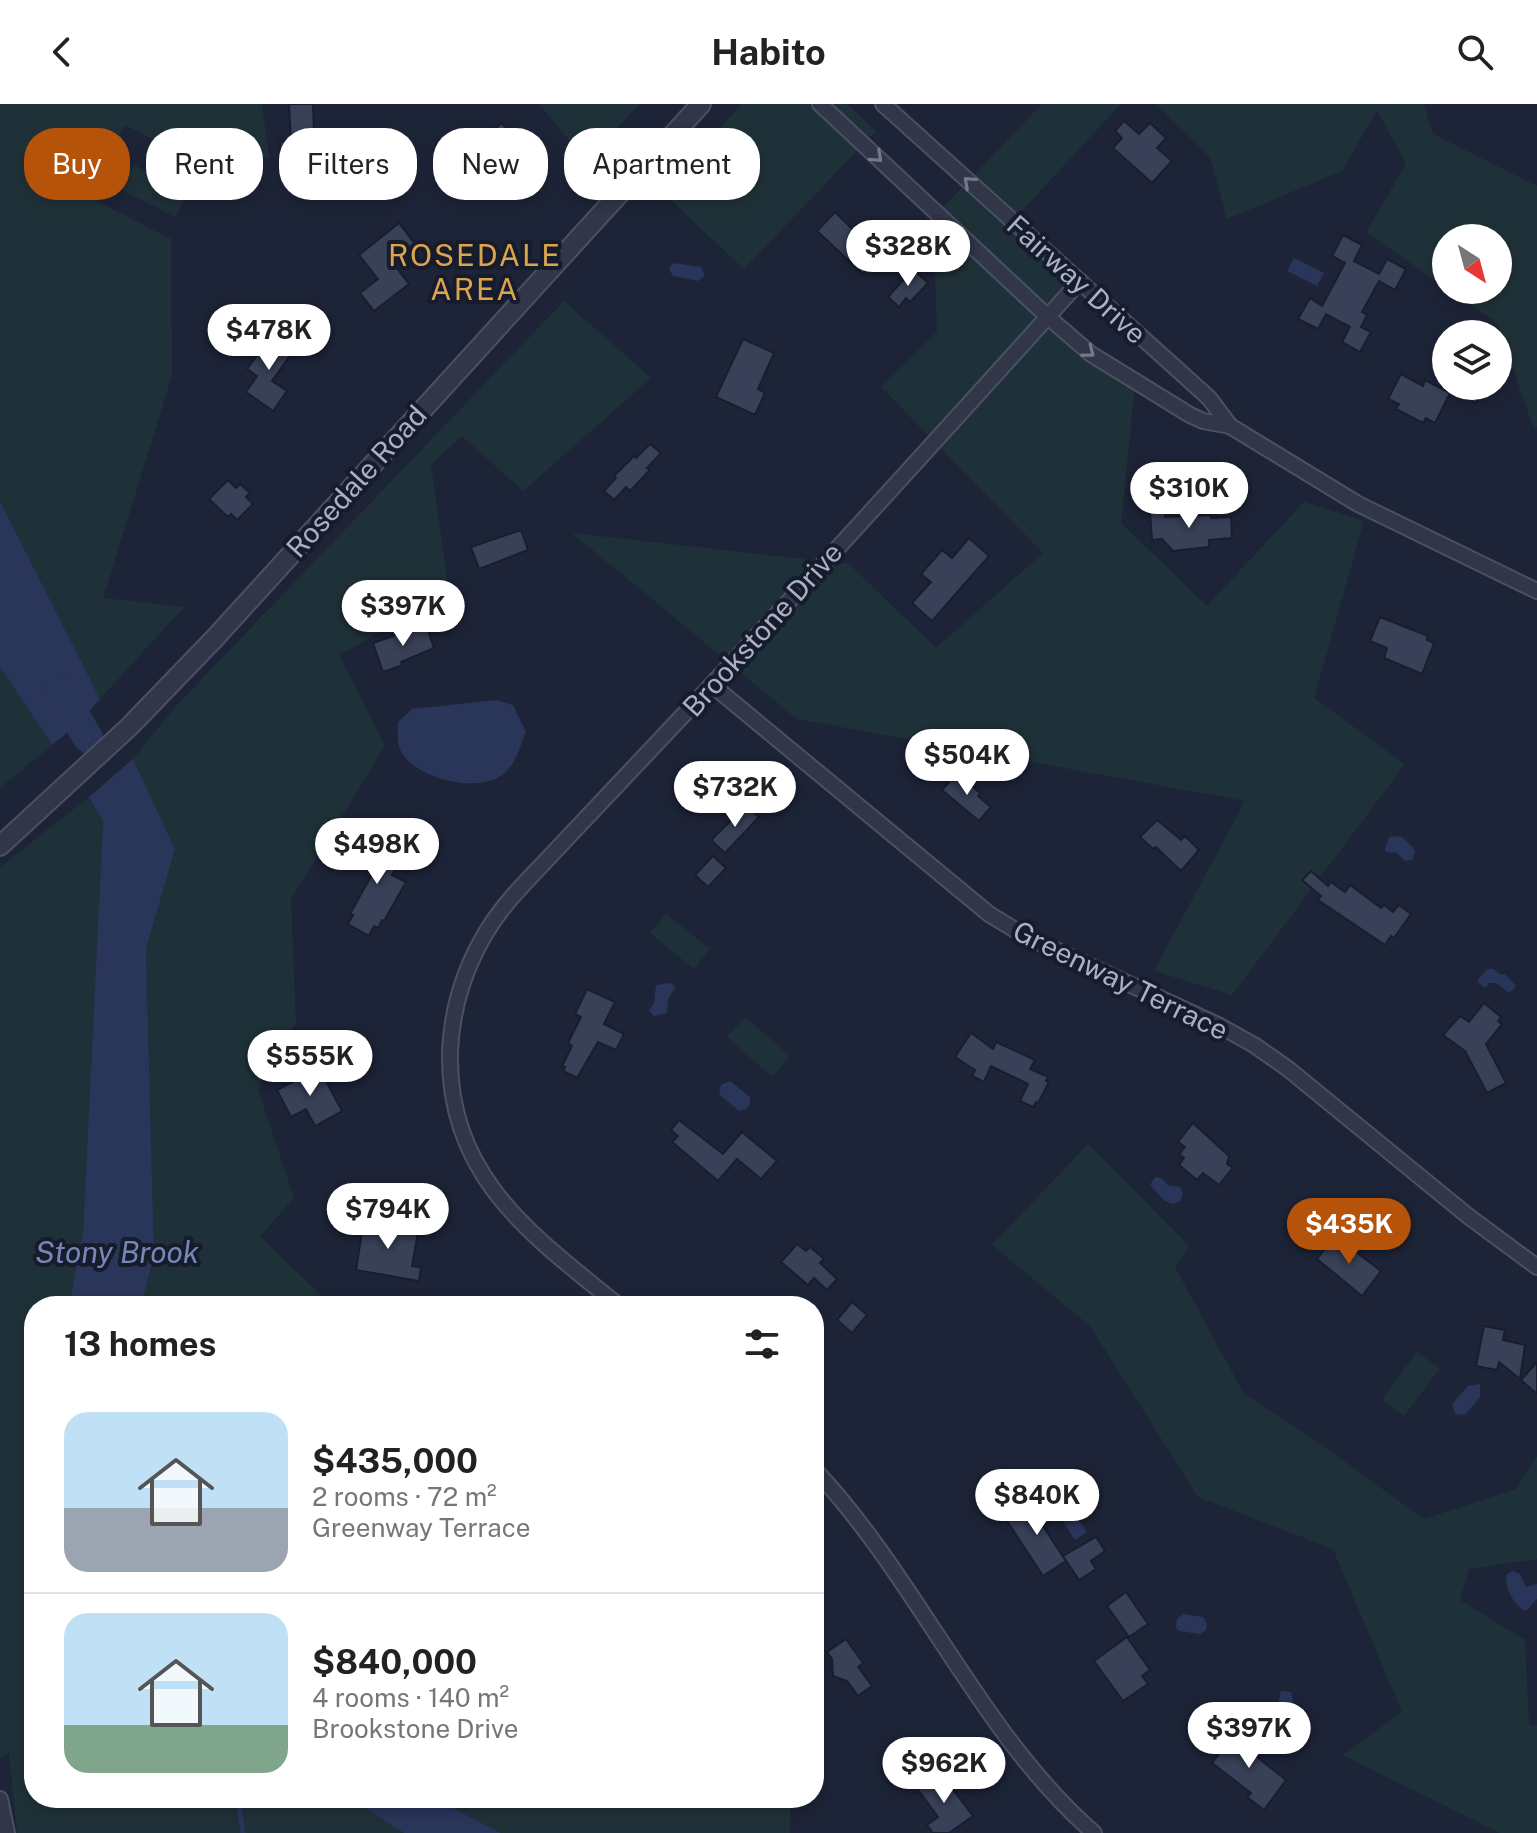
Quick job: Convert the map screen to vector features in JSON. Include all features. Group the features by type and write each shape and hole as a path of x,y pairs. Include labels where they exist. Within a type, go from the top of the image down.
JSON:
{"street":[{"name":"Rosedale Road","path":"0,846 129,727 214,639 701,104"},
{"name":"Fairway Drive","path":"820,104 1091,354 1203,421 1230,426 1358,504 1537,591"},
{"name":"Fairway Drive","path":"883,104 1209,398 1230,426"},
{"name":"Brookstone Drive","path":"607,1296 519,1223 482,1174 467,1145 452,1085 450,1052 459,992 472,957 502,909 712,685 1080,281"},
{"name":"Greenway Terrace","path":"712,685 989,914 1025,936 1220,1026 1254,1045 1287,1068 1468,1216 1537,1267"},
{"path":"824,1481 865,1528 1016,1747 1048,1787 1094,1833"},
{"path":"0,1799 7,1833"}],"shaded area":[{"path":"0,104 262,104 269,157 263,159 263,128 146,128 146,136 125,125 123,128 24,128 24,200 95,200 171,239 172,376 103,598 184,607 100,699 0,501"},
{"path":"539,104 639,104 617,128 564,128 564,134"},
{"path":"742,104 847,104 876,131 744,269 671,200 760,200 760,128 720,128"},
{"path":"1042,104 1121,104 1015,218 1084,286 1048,324 1135,387 1121,523 1207,606 1304,502 1364,521 1314,698 1405,764 1232,995 1154,971 1245,801 797,719 572,533 849,564 936,648 1043,553 881,387 937,332 933,218"},
{"path":"1156,104 1424,104 1433,134 1537,186 1537,427 1534,429 1512,366 1512,320 1493,320 1469,304 1512,304 1512,224 1432,224 1432,278 1366,232 1406,164 1377,110 1342,171 1227,219 1210,157"},
{"path":"134,165 146,171 146,200 184,200 175,217 130,194 130,173"},
{"path":"564,301 651,378 523,491 462,436 431,464 449,593 339,655 385,746 291,899 296,1023 258,1089 294,1198 260,1236 322,1296 144,1296 154,1255 146,949 175,849 133,759 176,706"},
{"path":"0,667 52,745 0,788"},
{"path":"89,797 103,821 83,1232 71,1296 24,1296 24,1808 366,1808 404,1833 17,1833 9,1753 0,1758 0,867"},
{"path":"666,914 710,949 694,969 650,933"},
{"path":"745,1017 790,1056 772,1077 727,1037"},
{"path":"1088,1144 1189,1246 1175,1267 1244,1394 1306,1434 1424,1519 1516,1489 1537,1456 1537,1559 1469,1569 1460,1600 1525,1640 1529,1725 1537,1725 1537,1833 1500,1833 1343,1755 1402,1712 1333,1549 1198,1497 1090,1326 992,1245"},
{"path":"1417,1352 1440,1368 1404,1416 1382,1400"},
{"path":"453,1808 790,1808 790,1833 501,1833"}],"water":[{"path":"1294,258 1324,273 1317,286 1287,271"},
{"path":"673,263 701,267 705,275 698,281 673,276 669,269"},
{"path":"0,501 100,699 77,725 52,745 0,667"},
{"path":"497,700 513,705 526,732 512,764 497,778 472,783 442,779 428,774 405,758 399,747 398,722 412,709"},
{"name":"Stony Brook","path":"133,759 175,849 146,949 154,1255 144,1296 71,1296 83,1232 103,821 89,797"},
{"path":"1389,837 1402,837 1415,850 1412,860 1405,861 1397,853 1386,852"},
{"path":"1487,969 1505,974 1516,986 1509,993 1496,983 1489,983 1485,988 1477,981"},
{"path":"670,983 676,987 668,999 667,1013 654,1016 649,1010 654,1003 656,985"},
{"path":"730,1081 750,1097 746,1109 739,1111 719,1094 721,1085"},
{"path":"1155,1177 1161,1178 1169,1186 1180,1187 1183,1194 1180,1201 1173,1204 1165,1201 1150,1185"},
{"path":"1480,1384 1480,1397 1465,1415 1455,1414 1452,1404 1468,1386"},
{"path":"1064,1499 1087,1532 1075,1540 1053,1506"},
{"path":"1513,1571 1520,1574 1526,1587 1537,1584 1537,1599 1526,1611 1508,1590 1507,1574"},
{"path":"1183,1614 1203,1617 1207,1623 1206,1630 1200,1634 1179,1631 1177,1619"},
{"path":"1281,1691 1291,1692 1295,1709 1305,1719 1302,1722 1291,1725 1274,1721"},
{"path":"366,1808 453,1808 501,1833 404,1833"}],"building":[{"path":"289,104 313,104 314,128 290,128"},
{"path":"1124,121 1139,134 1150,123 1166,138 1157,148 1172,161 1152,183 1113,148 1122,138 1115,131"},
{"path":"835,212 880,256 863,274 817,231"},
{"path":"399,223 415,244 392,262 409,284 374,311 360,293 378,279 359,255"},
{"path":"1343,235 1362,245 1354,261 1379,274 1387,259 1406,269 1395,290 1379,281 1362,312 1367,315 1361,327 1371,332 1360,352 1342,342 1350,327 1326,314 1318,329 1298,319 1310,298 1322,306 1345,263 1332,256"},
{"path":"913,269 928,283 910,302 906,298 899,307 888,297"},
{"path":"272,334 294,350 272,381 287,391 273,411 246,392 257,376 247,369"},
{"path":"743,339 774,353 758,389 765,393 755,415 716,397"},
{"path":"1401,374 1423,386 1425,380 1432,384 1432,400 1446,400 1435,423 1426,418 1423,423 1396,409 1399,404 1388,399"},
{"path":"650,444 661,453 630,491 626,487 614,500 604,491 616,478 614,476"},
{"path":"228,480 236,488 240,484 250,493 246,497 253,504 237,520 231,514 228,517 209,499"},
{"path":"1165,511 1165,517 1231,517 1232,538 1209,540 1209,547 1173,551 1162,539 1152,540 1150,512"},
{"path":"521,530 528,550 479,569 471,547"},
{"path":"969,538 989,556 932,621 912,603 931,582 921,574 942,550 952,558"},
{"path":"1380,617 1428,636 1427,640 1434,643 1422,674 1384,658 1387,648 1370,641"},
{"path":"418,627 419,630 427,627 434,648 383,672 373,643"},
{"path":"957,773 991,807 979,821 942,790"},
{"path":"746,806 759,817 725,853 711,840"},
{"path":"1157,820 1181,840 1185,836 1199,850 1181,871 1156,847 1153,849 1140,837"},
{"path":"380,822 396,832 382,858 397,866 392,875 406,882 384,921 378,928 374,926 369,936 348,924 353,915 350,914 380,860 364,851"},
{"path":"713,856 726,868 708,887 695,875"},
{"path":"1311,871 1328,886 1331,882 1345,892 1350,885 1381,908 1384,905 1393,912 1399,905 1411,914 1385,945 1318,900 1321,896 1302,880"},
{"path":"587,989 615,1002 604,1024 624,1034 616,1050 598,1042 577,1078 563,1071 565,1067 562,1066 572,1046 568,1043 581,1017 575,1014"},
{"path":"1484,1003 1501,1017 1498,1021 1502,1024 1486,1044 1506,1083 1487,1093 1465,1051 1443,1035 1460,1016 1469,1022"},
{"path":"971,1033 993,1049 996,1042 1035,1060 1030,1069 1048,1077 1046,1081 1049,1082 1038,1103 1033,1107 1020,1101 1028,1084 991,1066 984,1082 972,1076 975,1070 955,1057"},
{"path":"319,1068 342,1111 315,1126 306,1109 291,1117 277,1090"},
{"path":"679,1120 723,1154 742,1132 777,1161 761,1179 737,1159 718,1181 672,1142 678,1136 671,1130"},
{"path":"1193,1123 1229,1156 1227,1164 1233,1168 1219,1185 1203,1173 1197,1180 1179,1165 1184,1158 1179,1154 1185,1147 1178,1142"},
{"path":"364,1219 418,1232 412,1266 421,1267 419,1281 356,1270"},
{"path":"1335,1236 1381,1271 1362,1296 1317,1259"},
{"path":"797,1244 806,1251 810,1247 824,1259 820,1263 837,1279 827,1290 814,1278 808,1285 781,1262"},
{"path":"852,1302 867,1315 852,1333 837,1320"},
{"path":"1484,1326 1505,1330 1503,1340 1525,1345 1520,1379 1499,1362 1497,1370 1476,1366"},
{"path":"1537,1362 1537,1394 1521,1380"},
{"path":"1040,1500 1053,1520 1043,1526 1066,1561 1043,1576 1007,1521"},
{"path":"1096,1537 1105,1551 1091,1561 1096,1569 1079,1580 1063,1556"},
{"path":"1126,1592 1148,1624 1129,1637 1107,1606"},
{"path":"1127,1637 1150,1670 1142,1676 1148,1684 1123,1701 1094,1661"},
{"path":"846,1639 863,1663 858,1667 872,1686 858,1696 847,1681 833,1676 832,1659 827,1652"},
{"path":"1236,1731 1257,1747 1252,1753 1286,1780 1264,1810 1247,1797 1251,1793 1212,1763"},
{"path":"939,1771 973,1816 949,1833 933,1833 927,1825 938,1817 916,1787"}],"waterway":[{"name":"Stony Brook","path":"59,688 88,738"},
{"path":"239,1808 243,1833"}],"district":[{"name":"ROSEDALE AREA","path":"475,272"}]}
